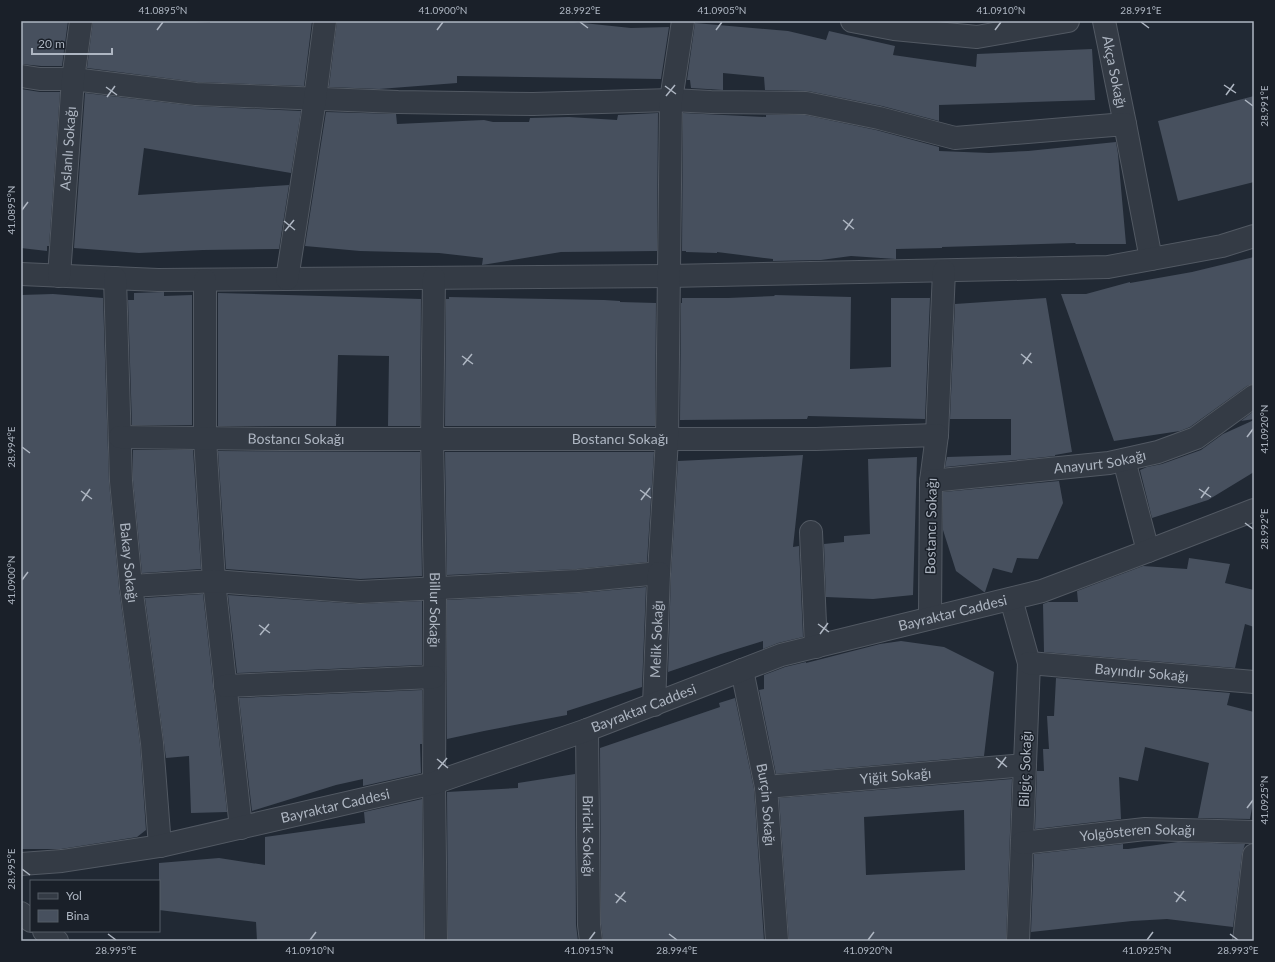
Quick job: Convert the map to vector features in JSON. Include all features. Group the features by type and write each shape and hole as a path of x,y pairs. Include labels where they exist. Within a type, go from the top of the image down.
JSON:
{"street":[{"name":"Aslanlı Sokağı","path":"59,276 73,79 81,21"},
{"path":"287,279 316,99 325,21"},
{"name":"Melik Sokağı","path":"654,705 659,572 668,439 671,100 683,21"},
{"path":"852,21 879,24 894,29 977,37 1068,21"},
{"name":"Akça Sokağı","path":"1104,21 1151,259"},
{"path":"21,76 40,79 73,79 196,94 398,102 533,104 671,100 806,103 879,118 955,138 1125,124"},
{"path":"21,274 158,280 205,280 669,276 1108,267 1222,246 1254,236"},
{"path":"937,435 944,271"},
{"name":"Bakay Sokağı","path":"115,278 121,481 131,586 152,743 160,846"},
{"name":"Billur Sokağı","path":"434,278 432,439 435,589 434,783 436,941"},
{"path":"205,280 205,438 214,581 241,828"},
{"name":"Anayurt Sokağı","path":"930,481 1109,464 1158,452 1196,438 1254,396"},
{"name":"Bostancı Sokağı","path":"120,437 823,439 937,435 930,481 930,618"},
{"path":"1124,460 1148,551"},
{"name":"Bayraktar Caddesi","path":"21,864 62,861 160,846 434,783 587,730 781,656 1042,591 1254,510"},
{"path":"812,532 816,647"},
{"path":"131,586 214,581 360,592 578,581 659,572"},
{"name":"Bilgiç Sokağı","path":"1011,599 1029,663 1018,941"},
{"name":"Bayındır Sokağı","path":"1029,663 1254,682"},
{"name":"Burçin Sokağı","path":"742,670 766,787 777,941"},
{"path":"225,686 434,677"},
{"name":"Biricik Sokağı","path":"587,730 589,925 591,941"},
{"name":"Yiğit Sokağı","path":"766,787 1025,765"},
{"name":"Yolgösteren Sokağı","path":"1022,843 1145,829 1254,832"},
{"path":"1244,941 1254,855"},
{"path":"21,913 30,920"},
{"path":"45,932 57,941"}],"building":[{"path":"21,21 68,21 62,66 21,64"},
{"path":"93,21 181,21 210,23 210,21 312,21 304,86 197,82 87,68"},
{"path":"337,21 564,21 631,28 669,27 661,79 457,76 457,83 379,89 329,87"},
{"path":"695,23 788,31 826,40 829,31 895,46 893,55 976,67 977,54 1092,49 1095,100 939,105 939,121 882,106 808,91 765,90 764,77 723,73 723,90 691,88 690,80 687,80"},
{"path":"21,89 40,92 60,92 49,246 47,246 47,251 21,248"},
{"path":"85,93 195,106 301,111 291,173 144,148 138,195 289,185 279,249 139,253 74,248"},
{"path":"1254,96 1254,182 1178,201 1158,121"},
{"path":"326,112 396,114 397,124 484,120 493,122 529,122 530,118 569,117 617,120 618,115 658,113 657,251 561,252 482,265 483,258 439,253 360,251 305,246"},
{"path":"683,113 766,117 766,115 805,115 876,130 939,147 939,151 989,153 1028,151 1116,142 1126,244 1075,243 896,249 896,259 851,256 821,260 773,261 773,259 717,252 682,251"},
{"path":"1254,257 1254,384 1247,386 1190,427 1180,431 1114,441 1061,294 1086,294 1130,282 1192,272"},
{"path":"164,292 164,296 192,295 192,425 132,425 128,300 134,300 134,293"},
{"path":"218,293 421,299 420,426 388,426 389,356 338,355 336,426 218,426"},
{"path":"53,294 103,298 109,482 119,588 140,744 146,830 137,837 61,849 21,849 21,295"},
{"path":"774,295 851,297 850,369 891,367 891,298 930,298 925,419 808,416 807,419 680,420 682,298 728,298 775,296"},
{"path":"449,297 604,300 656,303 655,426 445,426 446,299 449,299"},
{"path":"1046,298 1072,452 1055,456 945,467 947,457 1011,455 1011,419 950,419 955,304"},
{"path":"1254,411 1254,419 1241,421"},
{"path":"1254,420 1254,472 1208,500 1152,518 1140,470 1201,450 1223,434"},
{"path":"133,450 193,450 201,569 142,573 133,480"},
{"path":"218,451 420,452 422,576 360,579 226,569"},
{"path":"445,452 654,452 647,562 577,569 447,575"},
{"path":"803,455 793,547 799,546 803,637 778,643 763,649 763,641 668,672 671,574 678,461"},
{"path":"917,457 913,595 873,599 826,597 824,544 844,542 844,536 870,534 868,459"},
{"path":"1059,481 1063,503 1038,559 1017,558 1012,573 993,568 985,592 956,571 943,530 943,492"},
{"path":"1189,558 1230,564 1225,583 1254,590 1254,627 1245,624 1235,668 1044,652 1043,604 1048,602 1078,602 1077,591 1143,566 1187,569"},
{"path":"646,587 642,687 567,711 567,715 447,739 447,600 579,593"},
{"path":"203,594 227,812 191,813 189,756 166,758 145,598"},
{"path":"228,595 359,604 422,601 422,665 237,673"},
{"path":"901,641 944,647 994,672 984,756 776,774 759,690 764,689 764,675 785,667 880,644"},
{"path":"1056,678 1230,693 1227,705 1254,712 1254,797 1250,819 1198,818 1209,763 1145,747 1138,781 1119,777 1121,819 1035,829 1037,771 1044,771 1043,749 1049,749 1047,716 1054,716"},
{"path":"422,690 422,744 420,744 421,773 363,786 363,779 336,785 252,811 239,698"},
{"path":"735,698 754,789 764,941 603,941 601,924 600,748 720,707 719,703"},
{"path":"575,774 576,925 578,941 448,941 447,792 518,788 518,783"},
{"path":"1012,779 1006,941 789,941 779,798","holes":["964,810 965,870 866,875 864,817"]},
{"path":"422,799 424,941 257,941 256,922 160,910 159,863 219,858 265,865 265,837 365,823 364,812"},
{"path":"1178,842 1245,844 1242,854 1233,927 1167,919 1132,921 1031,932 1034,854 1123,844 1123,849 1128,849"}]}
